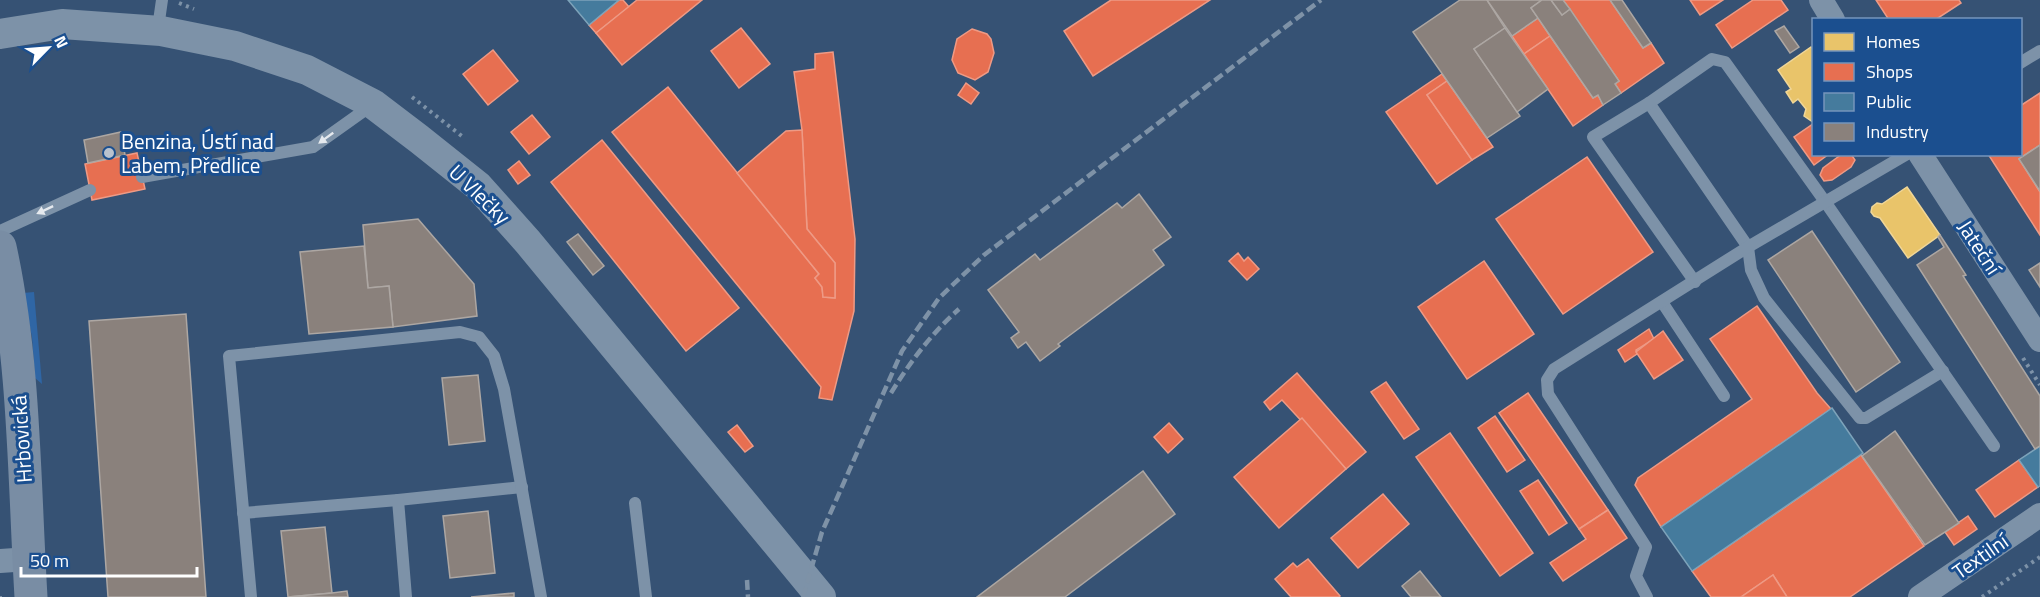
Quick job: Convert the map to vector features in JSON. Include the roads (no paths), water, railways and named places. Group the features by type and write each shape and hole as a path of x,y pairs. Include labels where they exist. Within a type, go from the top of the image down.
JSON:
{"main road":[{"name":"Hrbovická","path":"0,247 9,290 16,354 14,560 31,597"}],"street":[{"path":"1821,0 1832,18"},
{"name":"U Vlečky","path":"0,34 62,24 161,31 245,49 306,70 373,104 478,186 528,242 821,597"},
{"name":"Jateční","path":"1921,156 2040,340"},
{"name":"Textilní","path":"1920,597 2040,514"}],"lane":[{"path":"161,31 159,21 162,0"},
{"path":"2022,62 2040,51"},
{"path":"1695,282 1593,137 1649,103 1704,62 1712,59 1725,62 1943,370 1994,446"},
{"path":"1649,103 1748,247 1751,270 1764,298 1860,418 1866,418 1943,370"},
{"path":"142,177 314,147 373,104"},
{"path":"1647,597 1636,576 1646,547 1548,394 1547,381 1554,369 1748,247 1904,156"},
{"path":"0,231 90,190"},
{"path":"1662,302 1724,396"},
{"path":"251,597 229,356 459,332 479,337 494,356 504,389 541,597"},
{"path":"243,513 522,487"},
{"path":"398,500 406,597"},
{"path":"635,503 646,597"}],"railway":[{"path":"803,597 822,532 902,351 939,298 984,255 1321,0"},
{"path":"891,393 922,349 959,309"},
{"path":"747,580 748,597"}],"place":[{"name":"Benzina, Ústí nad Labem, Předlice","path":"109,153"}]}
